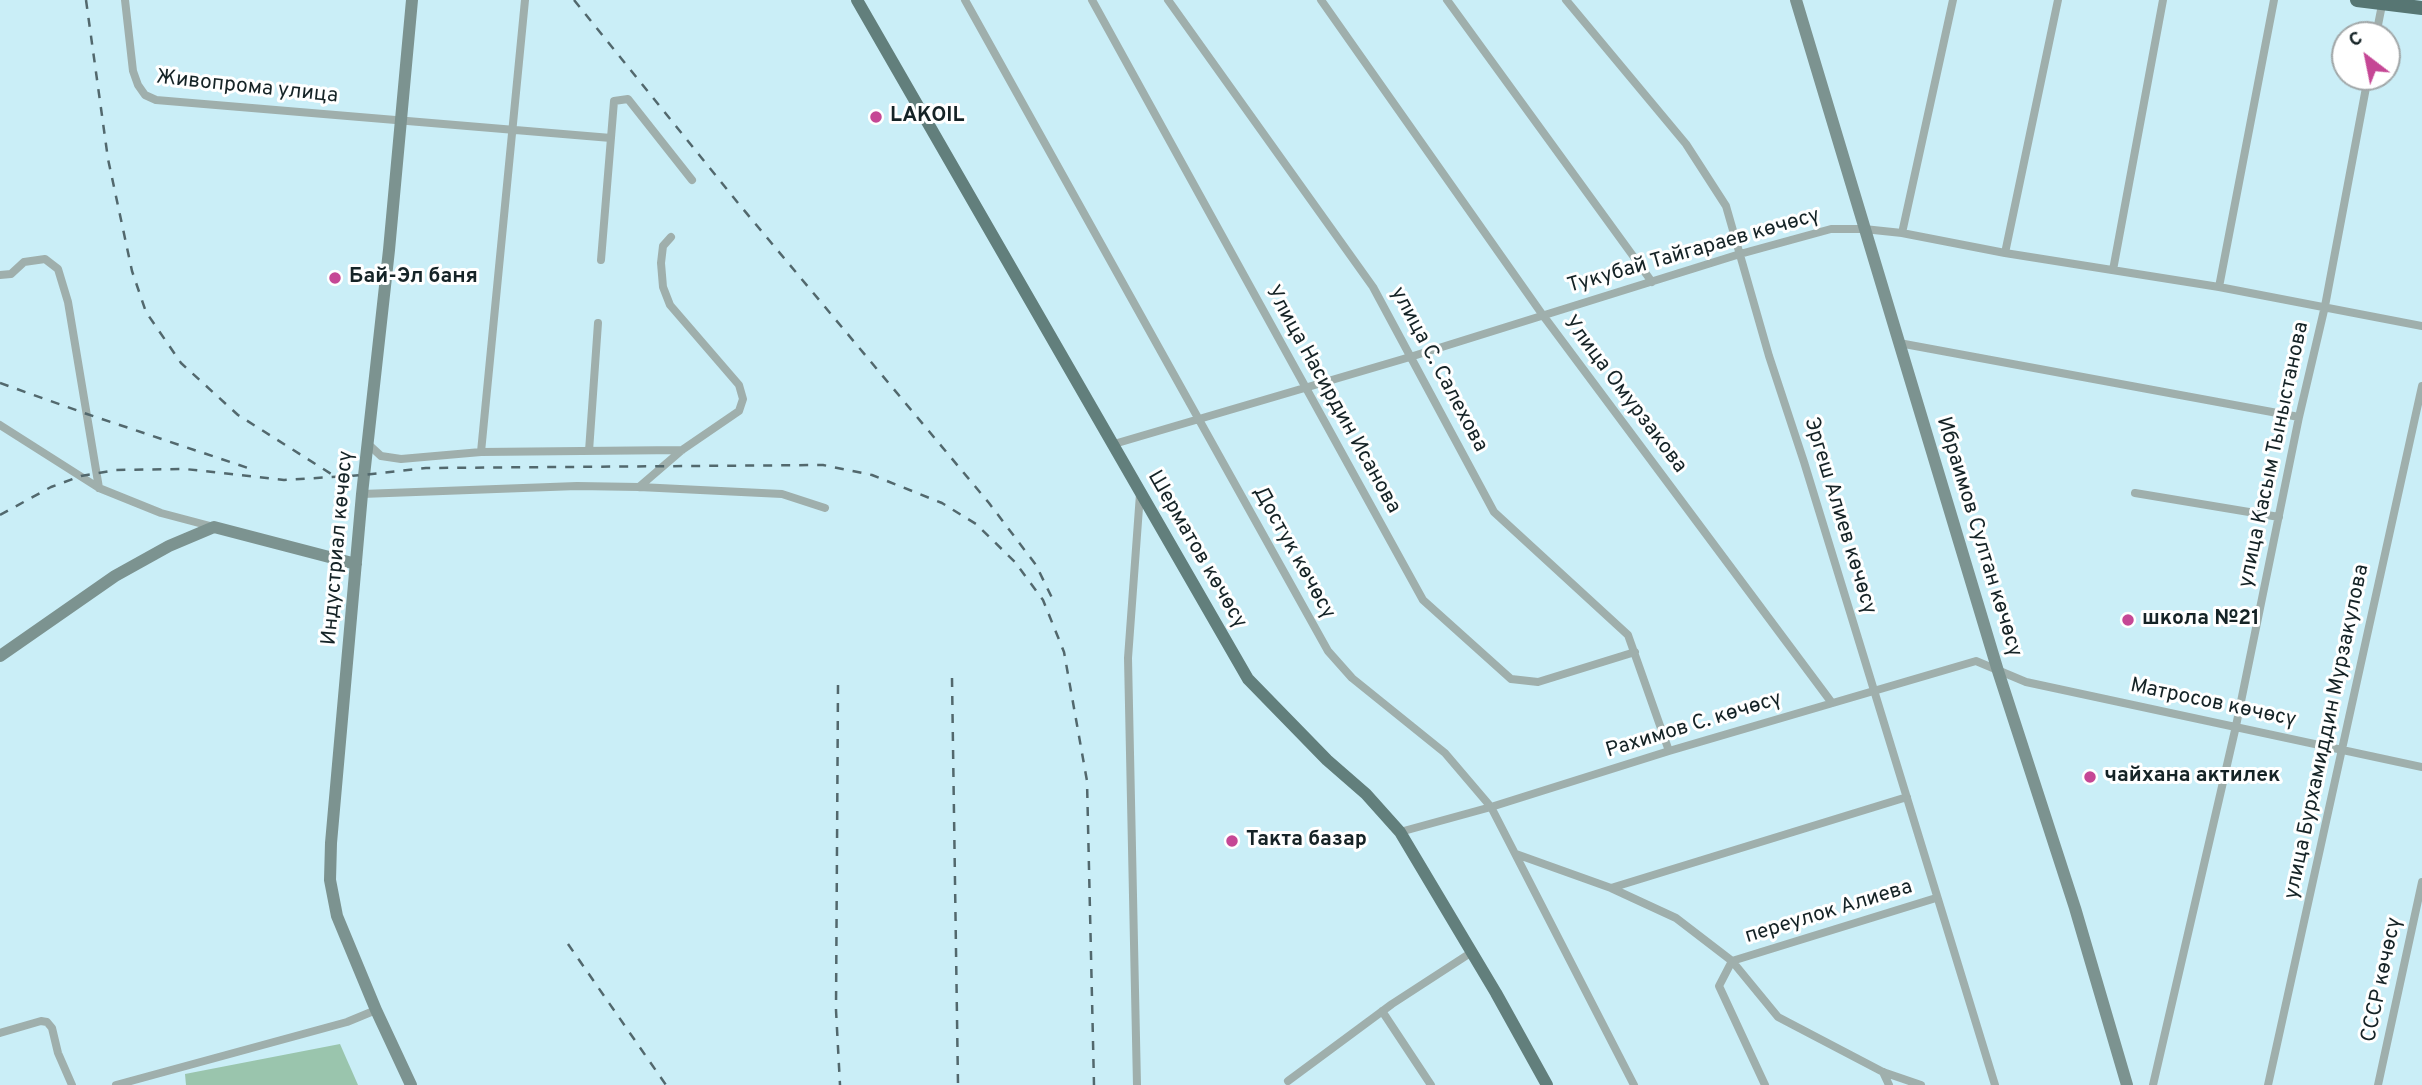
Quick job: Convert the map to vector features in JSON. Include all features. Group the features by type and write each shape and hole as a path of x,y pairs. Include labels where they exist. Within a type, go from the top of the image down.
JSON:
{"highway":[{"path":"2357,0 2422,9"}],"main road":[{"name":"Индустриал көчөсү","path":"411,1085 337,916 330,880 362,494 402,120 412,0"},
{"name":"Шерматов көчөсү","path":"857,0 1248,679 1327,760 1366,794 1400,832 1547,1085"},
{"name":"Ибраимов Султан көчөсү","path":"1796,0 1998,671 2075,908 2127,1085"},
{"path":"0,656 115,576 169,546 214,527 356,564"}],"street":[{"name":"Живопрома улица","path":"125,0 133,71 145,95 156,100 611,138"},
{"path":"481,452 525,0"},
{"name":"Достук көчөсү","path":"965,0 1328,651 1352,678 1445,752 1491,807 1634,1085"},
{"name":"Улица Насирдин Исанова","path":"1092,0 1423,600 1511,679 1538,682 1635,652"},
{"name":"улица С. Салехова","path":"1168,0 1373,287 1494,512 1605,611 1628,635 1669,751"},
{"name":"Улица Омурзакова","path":"1321,0 1542,314 1832,703"},
{"path":"1447,0 1652,282"},
{"name":"Эргеш Алиев көчөсү","path":"1566,0 1686,144 1726,206 1769,356 1995,1085"},
{"path":"1902,233 1953,0"},
{"path":"2005,253 2059,0"},
{"path":"2113,270 2163,0"},
{"path":"2219,287 2274,0"},
{"path":"2379,21 2383,2"},
{"name":"улица Касым Тыныстанова","path":"2153,1085 2236,726 2325,306 2365,91"},
{"path":"601,260 614,101 628,99 692,180"},
{"name":"Тукубай Тайгараев көчөсү","path":"1114,444 1410,357 1740,254 1831,229 1902,233 2005,253 2219,287 2422,326"},
{"path":"639,487 682,450 738,411 743,399 738,385 670,305 663,287 661,263 663,246 671,237"},
{"path":"0,275 11,274 24,262 45,259 58,269 68,302 99,488"},
{"path":"589,451 598,323"},
{"path":"1899,343 2300,417"},
{"name":"улица Бурхамиддин Мурзакулова","path":"2268,1085 2422,386"},
{"path":"0,425 99,488 161,513 214,527"},
{"path":"368,444 381,456 401,459 481,452 682,450"},
{"path":"362,494 577,486 639,487 782,494 825,508"},
{"path":"1137,1085 1128,658 1140,491"},
{"path":"2135,493 2279,517"},
{"name":"Рахимов С. көчөсү","path":"1400,832 1976,661 1998,671"},
{"name":"Матросов көчөсү","path":"1998,671 2025,682 2422,767"},
{"path":"1611,888 1907,797"},
{"path":"1516,854 1611,888 1676,918 1732,961 1778,1017 1883,1072 1921,1085"},
{"name":"СССР көчөсү","path":"2378,1085 2422,882"},
{"name":"переулок Алиева","path":"1732,961 1936,898"},
{"path":"1288,1082 1382,1011 1472,952"},
{"path":"1732,961 1719,986 1765,1085"},
{"path":"115,1085 347,1022 376,1010"},
{"path":"1382,1011 1431,1085"},
{"path":"0,1033 41,1021 47,1022 52,1028 58,1053 72,1085"},
{"path":"1883,1072 1889,1085"}],"green space":[{"path":"340,1044 358,1085 186,1085 185,1074"}],"railway":[{"path":"86,0 108,159 132,271 146,312 181,363 238,415 336,477"},
{"path":"574,0 738,203 989,503 1036,565 1055,604"},
{"path":"0,383 254,470"},
{"path":"0,515 51,487 81,476 116,470 185,469 284,480 426,468 823,465 872,475 942,503 976,524 1015,562 1043,600 1064,652 1087,781 1094,1085"},
{"path":"952,678 958,1085"},
{"path":"838,685 836,1010 840,1085"},
{"path":"568,944 666,1085"}],"place":[{"name":"LAKOIL","path":"876,117"},
{"name":"Бай-Эл баня","path":"335,278"},
{"name":"школа №21","path":"2128,620"},
{"name":"чайхана актилек","path":"2090,777"},
{"name":"Такта базар","path":"1232,841"}]}
